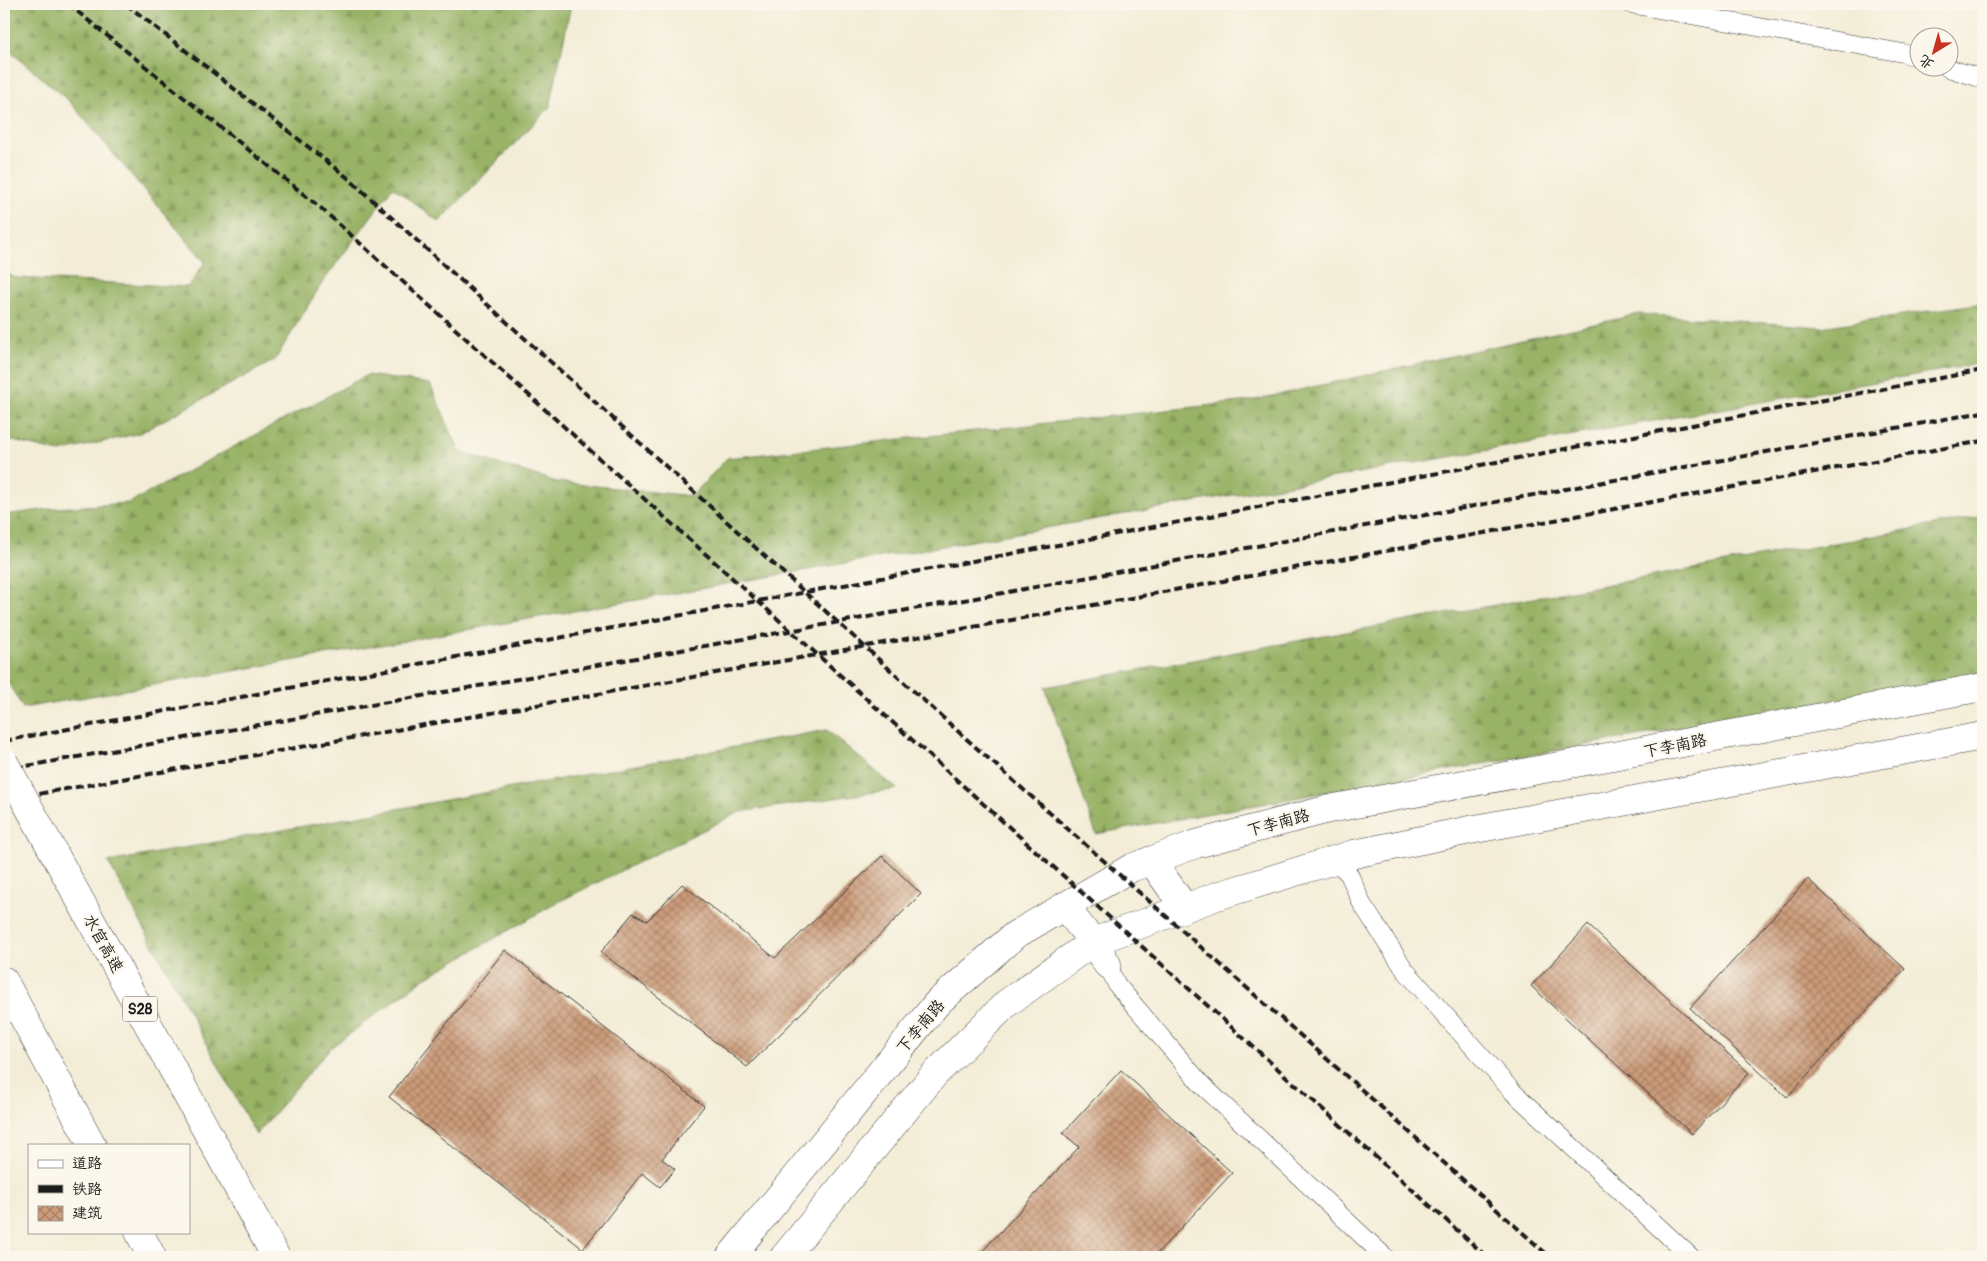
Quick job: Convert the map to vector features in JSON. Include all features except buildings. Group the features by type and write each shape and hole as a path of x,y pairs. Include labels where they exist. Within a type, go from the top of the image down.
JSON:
{"main road":[{"name":"下李南路","path":"730,1257 938,1002 1014,935 1131,868 1196,844 1329,809 1983,686"},
{"path":"784,1257 934,1075 1007,1003 1184,908 1226,893 1354,854 1485,827 1983,736"},
{"name":"水官高速","path":"4,762 276,1257"},
{"path":"1151,860 1184,908"},
{"path":"1064,906 1100,953"},
{"path":"4,981 91,1144"},
{"path":"140,1234 152,1257"}],"lane":[{"path":"1630,4 1910,54"},
{"path":"1960,72 1983,79"},
{"path":"1334,860 1349,874 1362,904 1405,970 1512,1091 1691,1257"},
{"path":"1100,953 1117,985 1201,1084 1385,1257"}],"green space":[{"path":"4,4 571,4 550,107 439,222 393,187 322,283 275,360 140,433 60,452 4,439 4,272 16,278 188,287 205,262 69,101 4,46"},
{"path":"1983,303 1983,363 23,708 4,676 4,515 57,508 129,503 367,375 430,384 460,452 557,482 692,496 727,458 1250,401 1639,314 1821,327"},
{"path":"1983,516 1983,673 1096,834 1045,687"},
{"path":"827,730 897,789 740,812 560,901 425,978 329,1049 256,1135 108,862"}],"railway":[{"path":"68,4 322,209 1487,1257"},
{"path":"126,4 348,178 962,735 1550,1257"},
{"path":"4,741 973,561 1983,370"},
{"path":"4,770 981,597 1983,412"},
{"path":"4,800 990,624 1983,441"}]}
